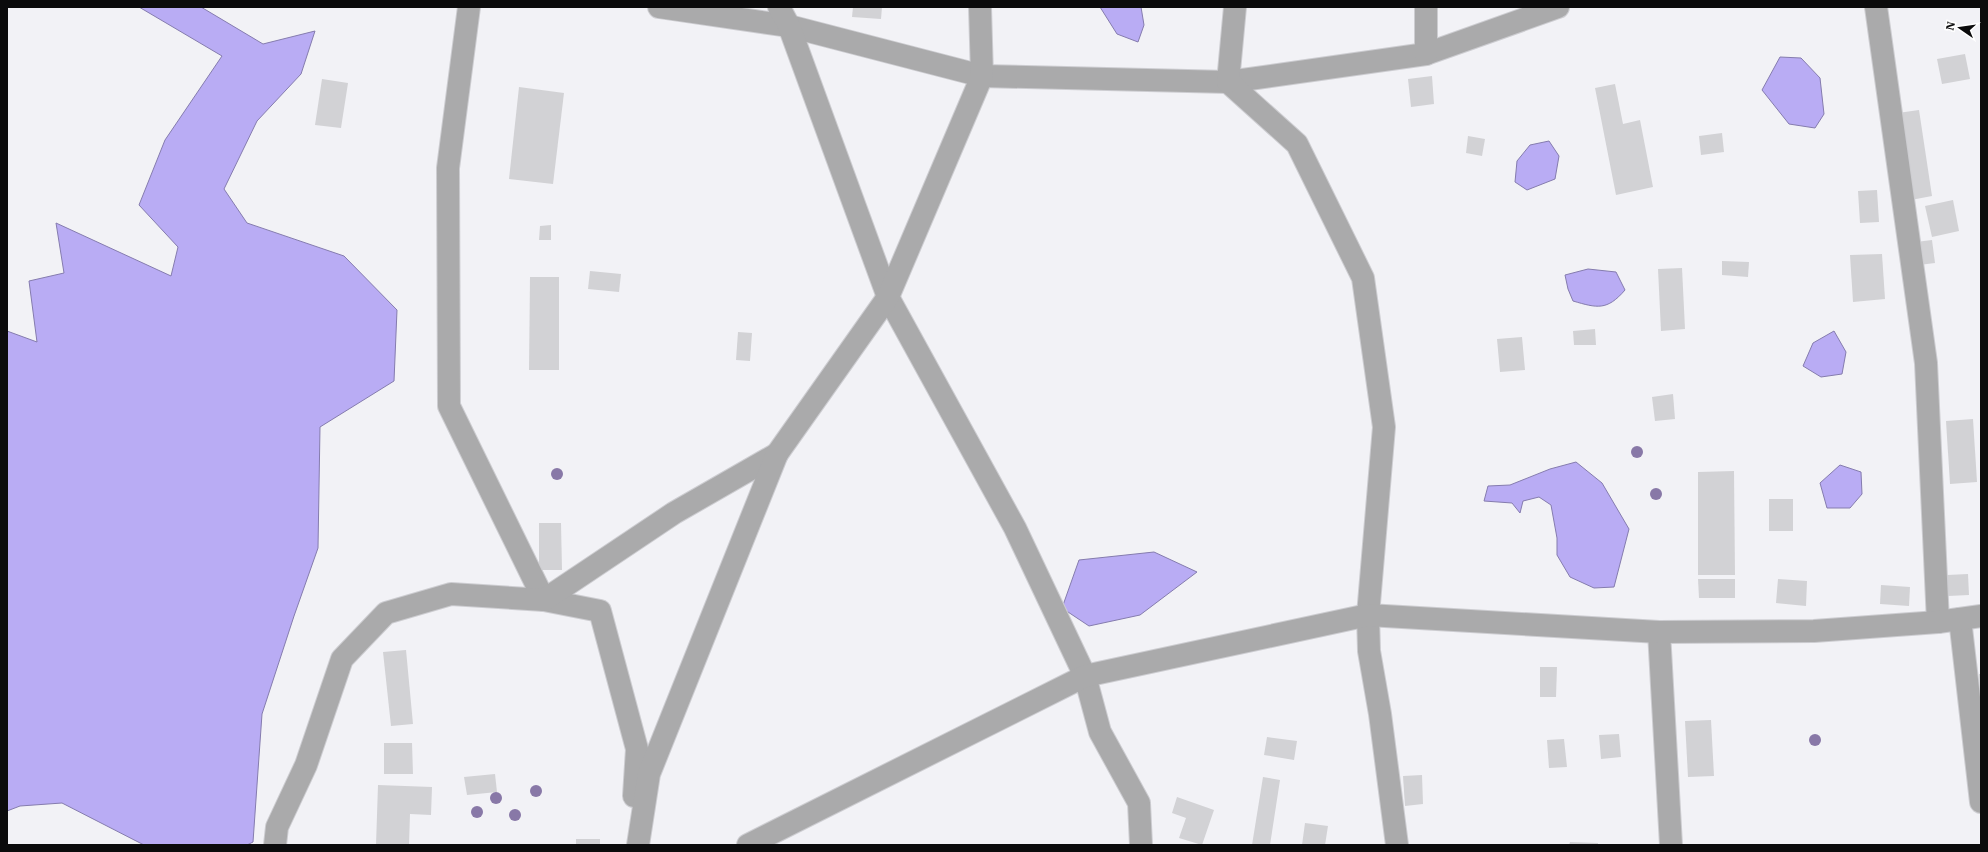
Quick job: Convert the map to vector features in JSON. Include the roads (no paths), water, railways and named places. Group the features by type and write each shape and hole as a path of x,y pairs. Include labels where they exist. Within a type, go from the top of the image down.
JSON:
{"street":[{"path":"469,7 448,168 449,406 544,600"},
{"path":"659,7 789,26 982,76 1228,82 1426,54 1558,7"},
{"path":"779,7 789,26 888,296 1015,528 1085,676 1100,732 1139,803 1141,845"},
{"path":"638,845 649,774 777,454 888,296 982,76 980,7"},
{"path":"1228,82 1235,7"},
{"path":"1426,7 1426,54"},
{"path":"1876,7 1926,362 1938,622"},
{"path":"1228,82 1297,144 1363,278 1384,427 1368,615 1369,651 1380,714 1397,845"},
{"path":"544,600 674,513 777,454"},
{"path":"275,845 277,827 306,765 342,659 386,613 451,594 544,600 600,611 636,749 631,845"},
{"path":"748,845 1085,676 1368,615 1659,632 1814,631 1938,622 1981,616"},
{"path":"1960,619 1981,802"},
{"path":"1659,632 1671,845"}]}
